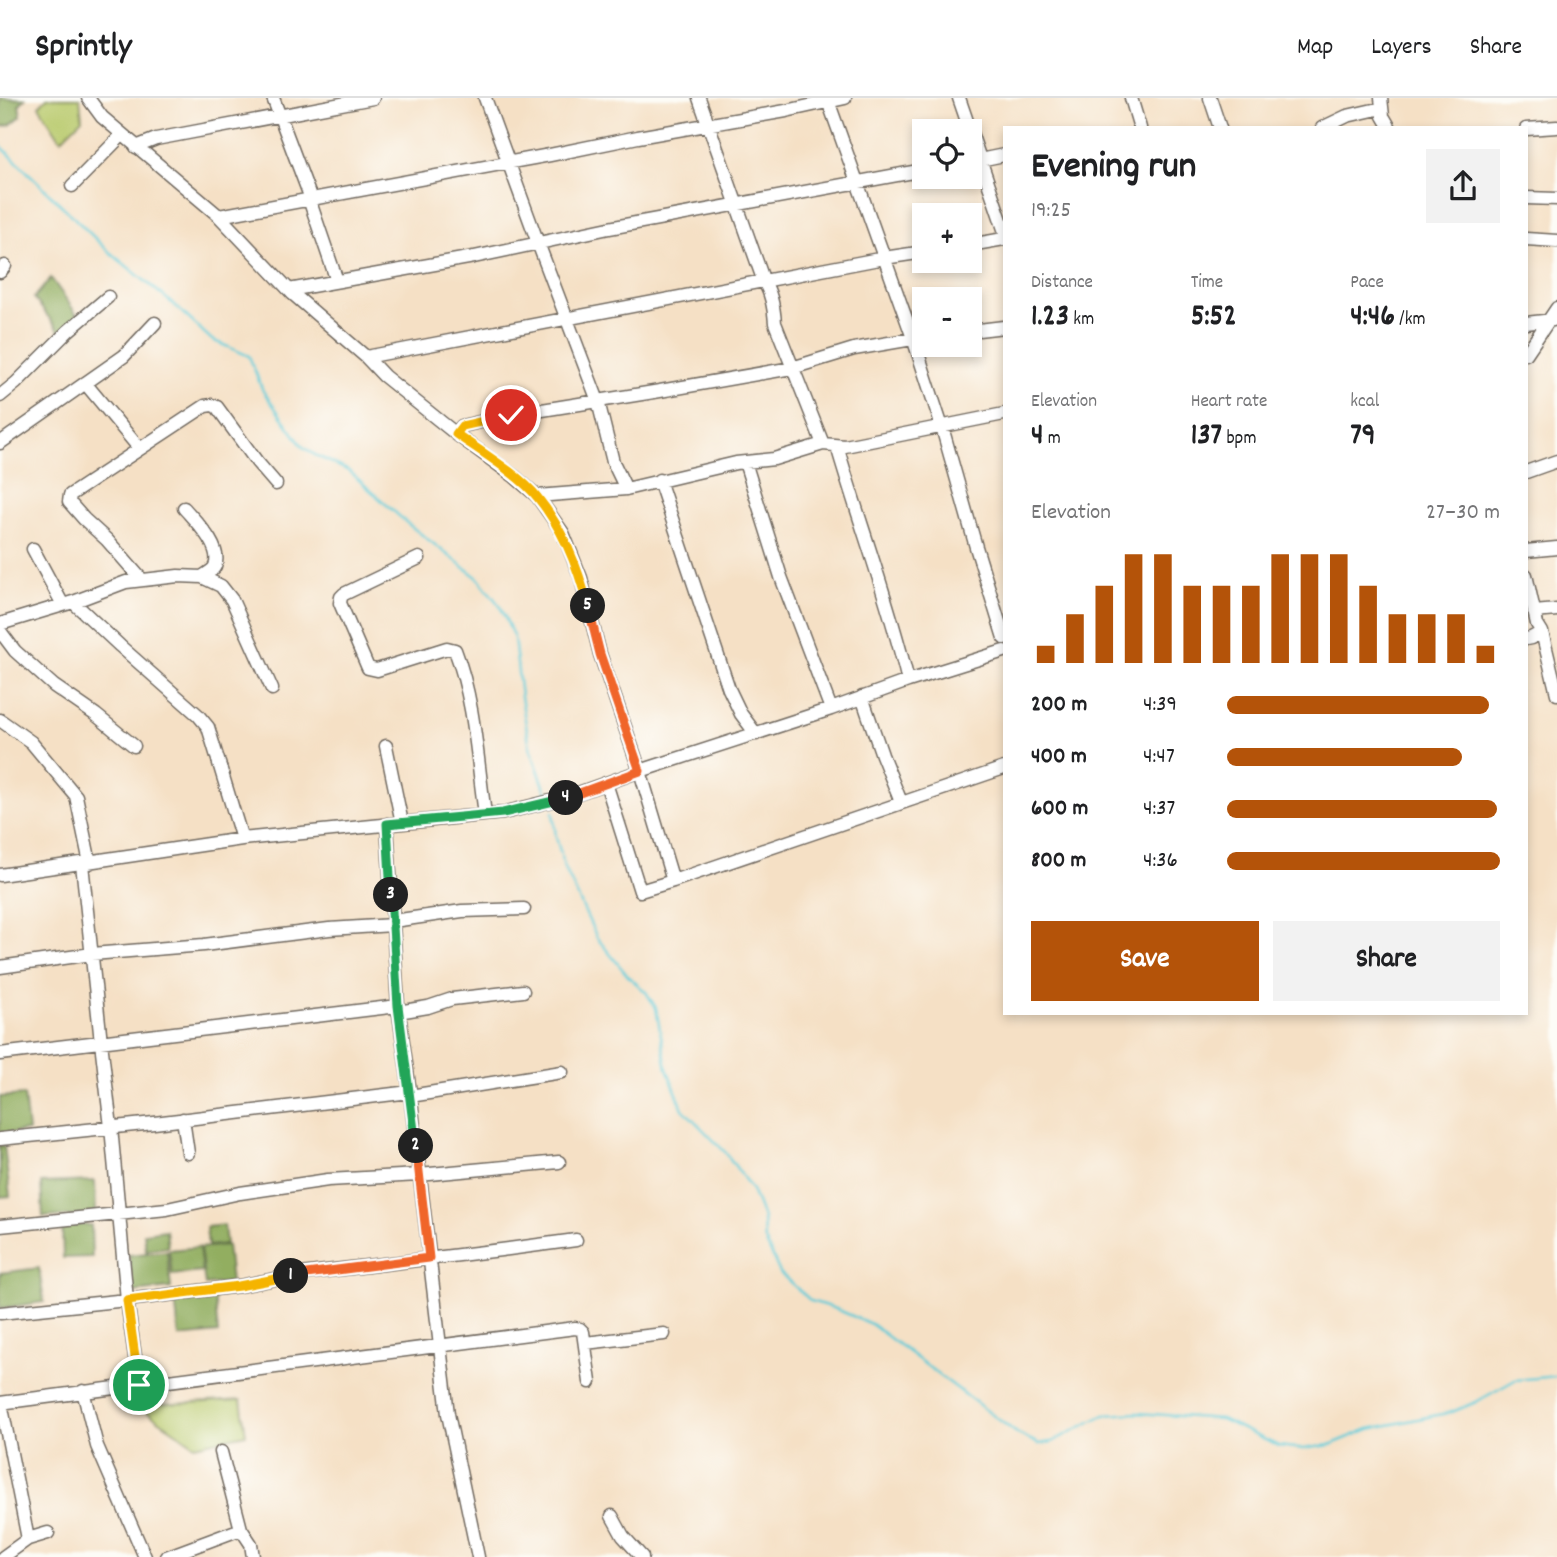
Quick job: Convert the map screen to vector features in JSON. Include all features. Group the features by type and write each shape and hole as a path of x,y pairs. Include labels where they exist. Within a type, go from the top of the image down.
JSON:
{"street":[{"path":"88,98 102,117 219,216 289,289 384,376 537,496 563,533 581,578 594,636 640,771 673,881"},
{"path":"273,98 337,281"},
{"path":"136,147 156,139 373,98"},
{"path":"485,98 598,401 613,462 626,489"},
{"path":"699,98 768,288 775,323 792,368 830,445 856,511 879,578 908,681"},
{"path":"219,216 708,126 845,98"},
{"path":"959,98 964,119"},
{"path":"1130,98 1139,126"},
{"path":"1209,98 1219,126"},
{"path":"828,100 884,258 912,323"},
{"path":"1326,126 1381,103 1383,116 1389,126"},
{"path":"1528,130 1557,127"},
{"path":"72,186 122,135"},
{"path":"982,160 1003,155"},
{"path":"289,289 474,257 609,228 912,172"},
{"path":"982,177 1003,227"},
{"path":"1528,198 1557,199"},
{"path":"982,243 1003,239"},
{"path":"1528,239 1557,241"},
{"path":"366,357 912,254"},
{"path":"0,396 108,297"},
{"path":"1528,351 1553,320 1557,309"},
{"path":"1528,323 1553,320"},
{"path":"0,443 124,356 155,323"},
{"path":"982,330 1003,327"},
{"path":"456,434 462,426 511,415 792,368 854,349 912,338"},
{"path":"923,357 1003,635"},
{"path":"85,383 139,448"},
{"path":"142,580 107,540 83,519 69,502 69,495 205,406 212,405 217,407 276,484"},
{"path":"537,496 626,489 830,445 845,446 1003,414"},
{"path":"1528,471 1557,461"},
{"path":"745,462 781,577 831,709"},
{"path":"659,480 729,690 741,714 756,734"},
{"path":"184,508 211,540 216,554 213,569 202,577"},
{"path":"1528,551 1557,548"},
{"path":"33,550 68,603 198,715 208,727 243,839"},
{"path":"419,558 344,594 340,603 368,668 377,670 447,648 455,650 469,696 485,814"},
{"path":"0,624 126,582 178,576 202,577 221,586 232,600 272,689"},
{"path":"1528,584 1536,624 1542,632 1557,694"},
{"path":"1534,612 1557,610"},
{"path":"0,631 15,651 54,686 134,746"},
{"path":"1528,639 1542,632"},
{"path":"0,875 243,839 503,813 556,801 1003,651"},
{"path":"862,697 901,802"},
{"path":"0,720 31,742 76,796 86,863 92,954 127,1300 139,1385"},
{"path":"386,746 402,823"},
{"path":"606,783 640,891 1003,768"},
{"path":"387,824 398,1009 448,1414 478,1557"},
{"path":"0,967 92,954 204,945 393,923 462,911 524,909"},
{"path":"0,1054 428,1007 461,998 523,991"},
{"path":"0,1139 410,1094 562,1072"},
{"path":"183,1119 188,1153"},
{"path":"0,1226 119,1214 152,1218 240,1193 328,1180 419,1175 559,1161"},
{"path":"0,1313 239,1286 301,1274 576,1240"},
{"path":"28,1539 0,1403 575,1328 583,1332 590,1382"},
{"path":"585,1343 664,1334"},
{"path":"83,1391 97,1446 145,1557"},
{"path":"221,1452 241,1529 251,1544 253,1557"},
{"path":"611,1516 623,1536 642,1557"},
{"path":"166,1557 241,1529"},
{"path":"3,1557 28,1539 48,1533"}],"green space":[{"path":"0,98 25,99 19,105 21,116 10,125 0,127"},
{"path":"47,98 80,98 82,119 61,140 39,106"},
{"path":"51,278 78,316 60,332 34,298"},
{"path":"24,1095 28,1131 0,1134 0,1097"},
{"path":"0,1145 4,1145 10,1196 0,1197"},
{"path":"95,1181 96,1215 43,1217 41,1183"},
{"path":"62,1225 91,1225 92,1257 63,1258"},
{"path":"224,1225 226,1244 208,1246 206,1227"},
{"path":"166,1230 168,1247 146,1250 144,1233"},
{"path":"227,1245 231,1282 205,1285 200,1248"},
{"path":"199,1247 202,1272 172,1275 169,1250"},
{"path":"167,1251 171,1288 133,1292 129,1255"},
{"path":"39,1268 44,1302 0,1308 0,1273"},
{"path":"214,1293 218,1333 179,1337 175,1298"},
{"path":"241,1400 246,1434 195,1445 138,1406"}],"waterway":[{"path":"0,145 107,250 212,340 249,356 263,391 303,447 349,471 408,524 478,578 500,606 514,638 530,747 548,797"},
{"path":"553,812 556,837 565,869 597,938 628,976 646,992 656,1008 667,1069 683,1109 726,1153 752,1190 763,1218 764,1238 780,1273 811,1301 871,1324 1018,1434 1039,1444 1052,1442 1104,1415 1137,1413 1221,1419 1278,1446 1303,1449 1330,1445 1369,1429 1452,1412 1515,1380 1557,1376"}],"route":[{"path":"139,1385 127,1300 429,1258 398,1006 387,824 503,813 556,801 640,771 594,636 581,578 563,533 537,496 456,434 462,426 511,415"}]}
